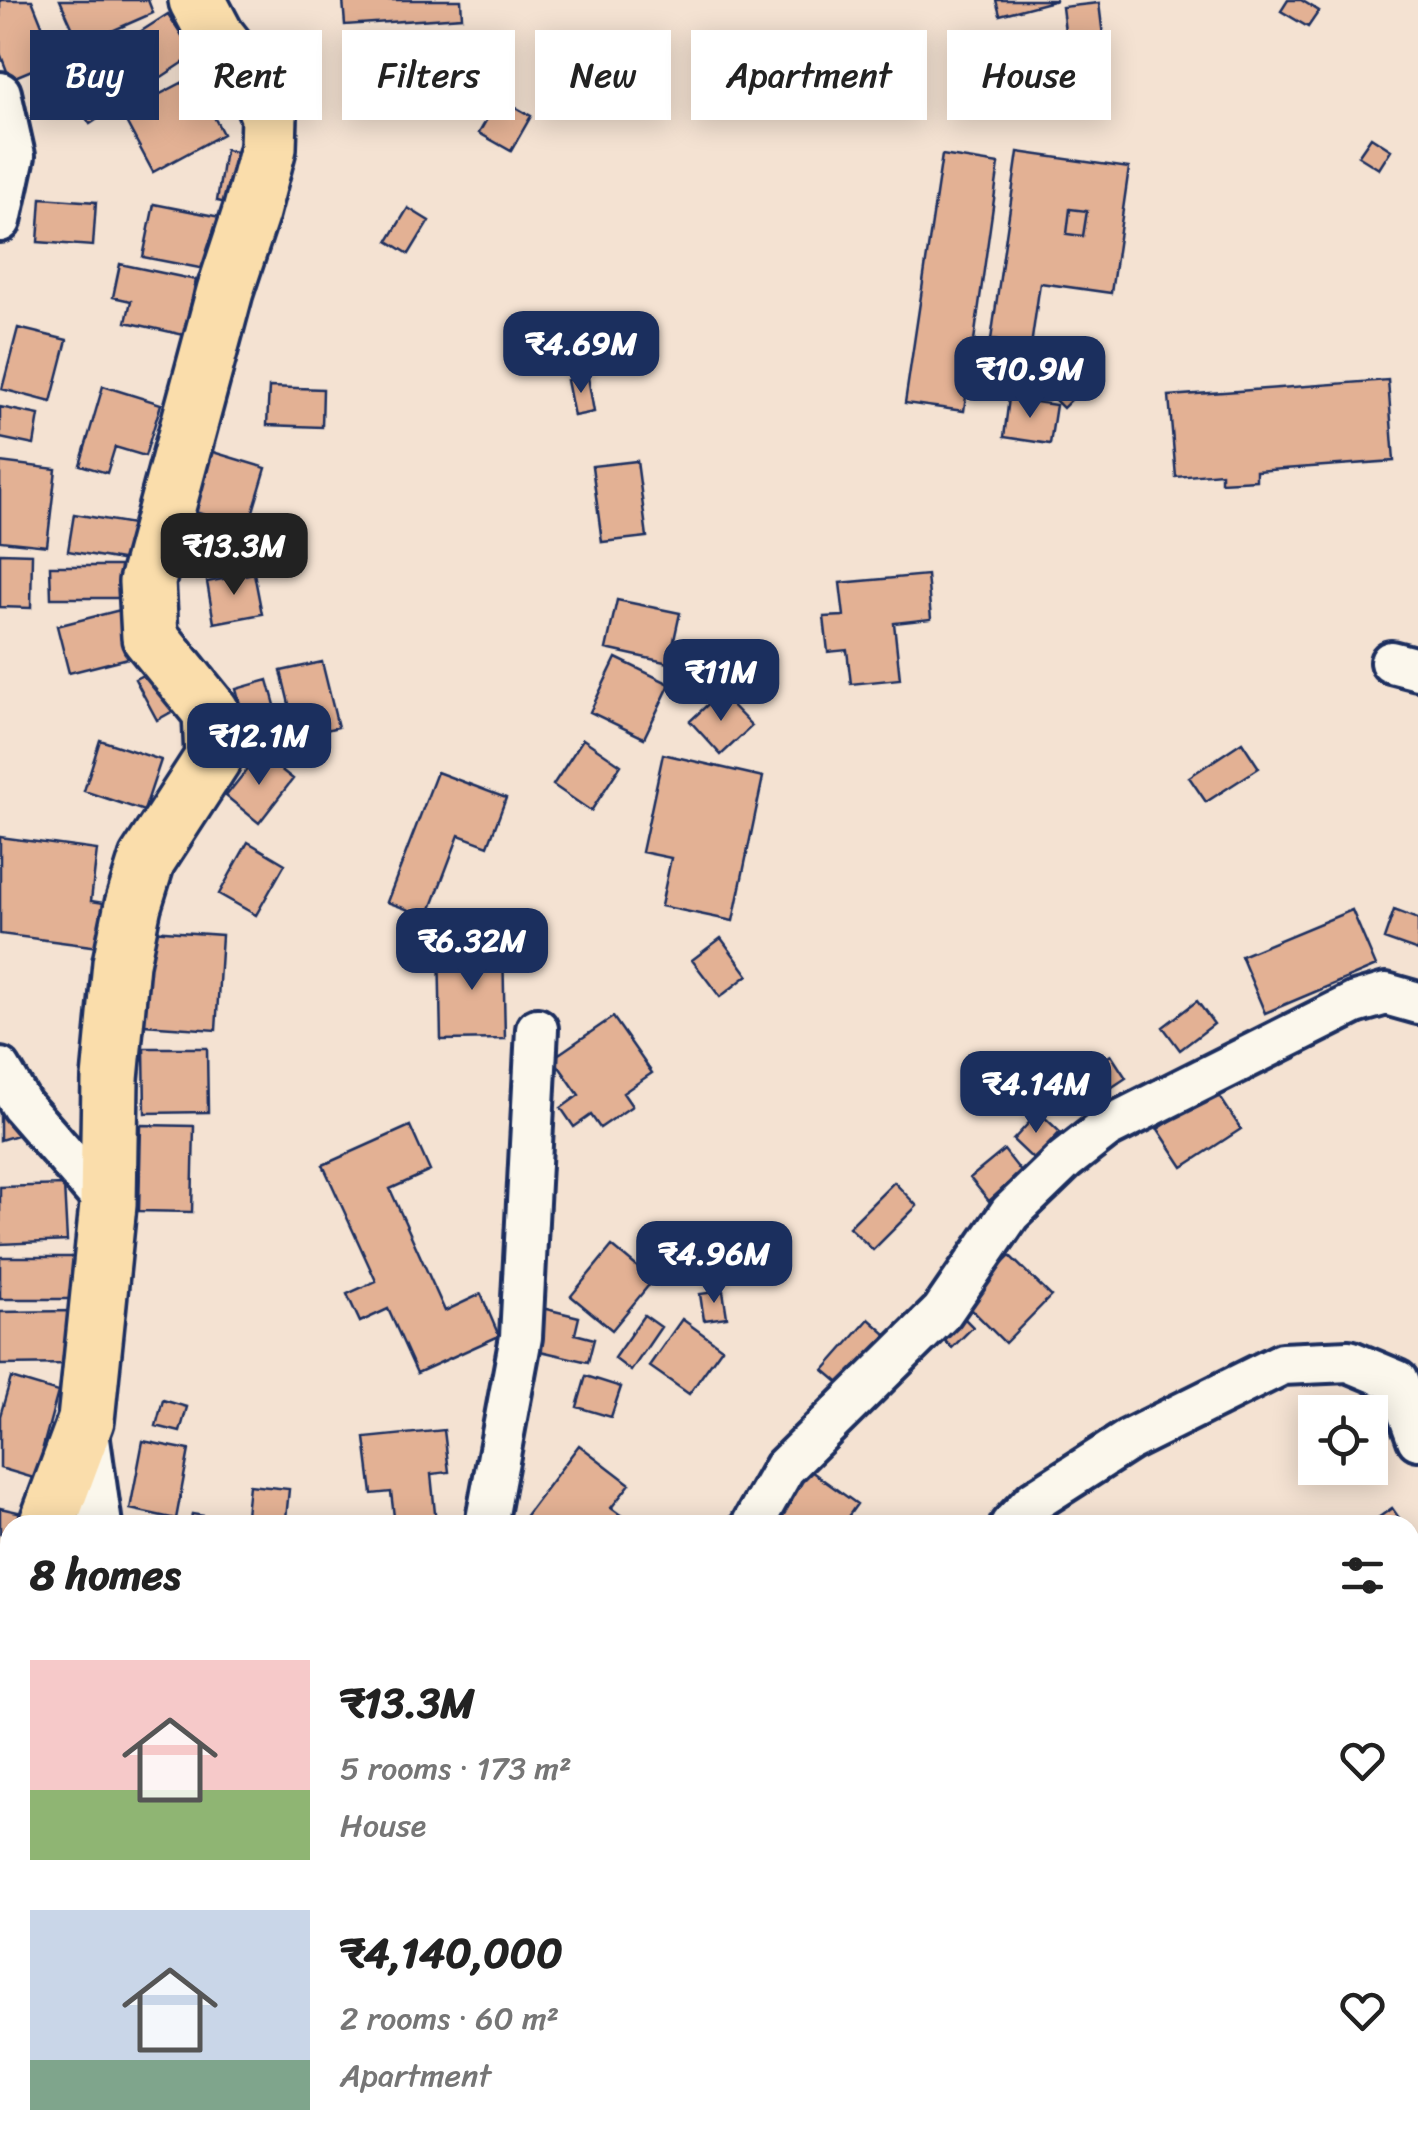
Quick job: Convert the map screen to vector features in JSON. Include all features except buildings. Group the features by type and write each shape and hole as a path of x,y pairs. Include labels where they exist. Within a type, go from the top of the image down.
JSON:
{"highway":[{"path":"51,1515 86,1420 108,1205 110,1079 122,963 133,905 147,860 213,758 212,712 150,637 147,582 268,148 269,116 258,91 216,36 197,0"}],"street":[{"path":"0,94 14,156 0,221"},
{"path":"758,1515 784,1468 942,1312 1010,1213 1065,1160 1106,1128 1354,1003 1386,994 1418,1003"},
{"path":"488,1515 521,1337 538,1030"},
{"path":"0,1069 22,1106 108,1205"},
{"path":"1021,1515 1034,1502 1129,1440 1282,1364 1349,1361 1407,1386 1418,1439"},
{"path":"86,1420 100,1515"}]}
